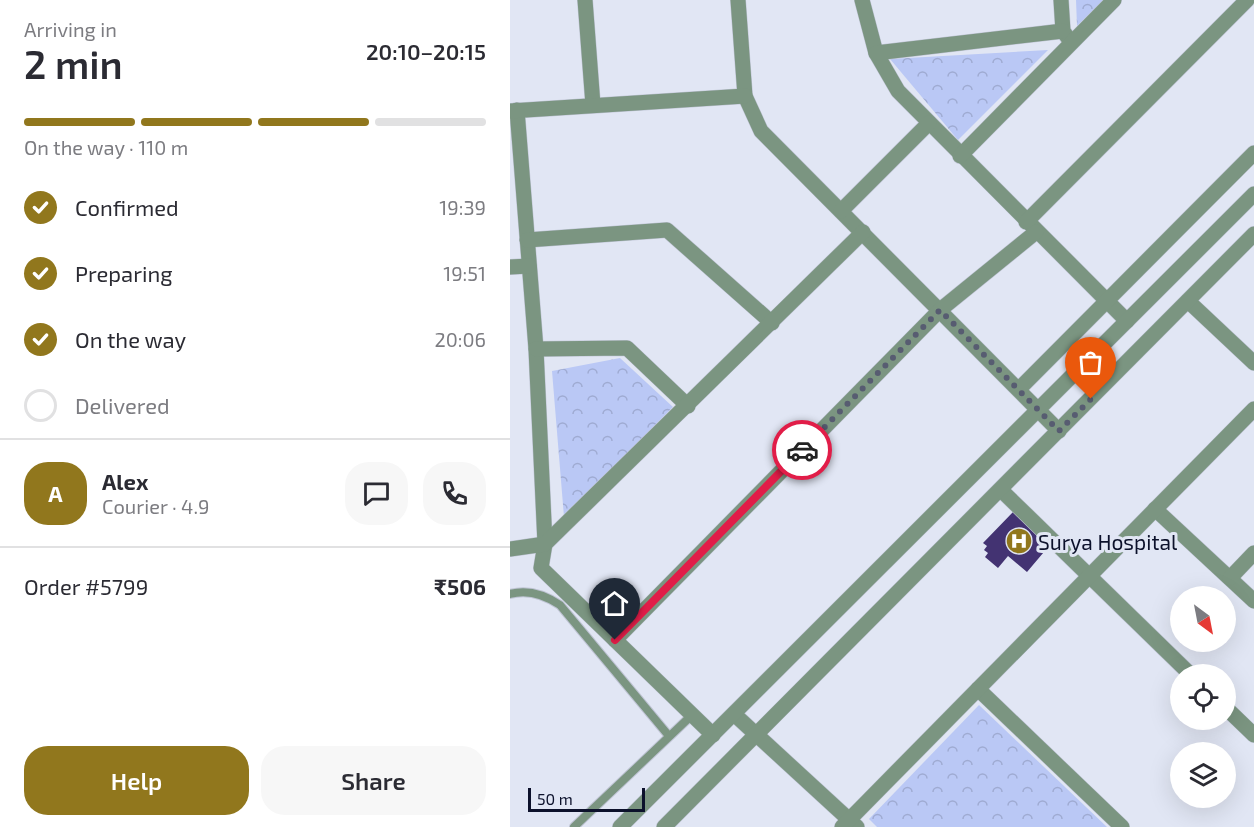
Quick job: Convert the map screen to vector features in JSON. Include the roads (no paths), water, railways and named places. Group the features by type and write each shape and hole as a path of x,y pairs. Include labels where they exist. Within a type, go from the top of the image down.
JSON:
{"street":[{"path":"585,0 593,105"},
{"path":"738,0 745,96 761,131 1059,431"},
{"path":"862,0 876,53 898,90 960,156 1127,321"},
{"path":"1061,0 1068,37"},
{"path":"960,156 1068,37 1114,0"},
{"path":"615,640 940,310 1031,227 1248,0"},
{"path":"876,53 1068,37"},
{"path":"713,735 541,568 545,544 536,350 513,110 745,96"},
{"path":"841,211 929,123"},
{"path":"1019,389 1254,153"},
{"path":"620,827 1254,194"},
{"path":"527,240 667,230 772,323"},
{"path":"510,549 545,544 863,232"},
{"path":"664,827 1254,234"},
{"path":"510,267 529,266"},
{"path":"1188,301 1254,363"},
{"path":"536,350 627,348 688,406"},
{"path":"734,714 850,825 978,689 1254,409"},
{"path":"1001,490 1179,664"},
{"path":"1155,509 1254,601"},
{"path":"1230,578 1254,553"},
{"path":"978,689 1122,827"},
{"path":"1236,718 1254,735"}],"lane":[{"path":"510,594 521,591 539,594 560,605 669,736"},
{"path":"574,827 692,715"}],"place":[{"name":"Surya Hospital","path":"1019,541"}]}
